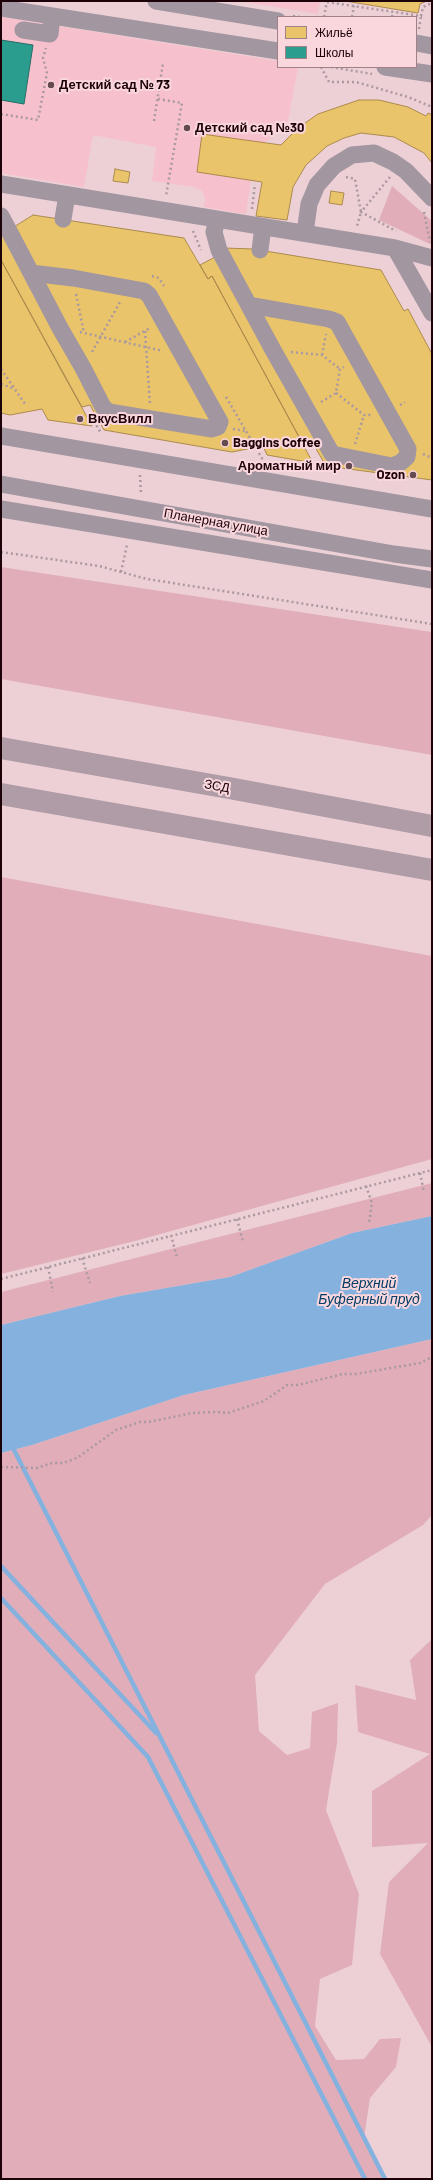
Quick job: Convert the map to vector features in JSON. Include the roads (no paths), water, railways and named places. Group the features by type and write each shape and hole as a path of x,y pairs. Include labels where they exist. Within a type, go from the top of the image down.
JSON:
{"highway":[{"name":"ЗСД","path":"1,748 229,788 432,826"},
{"path":"1,794 432,870"}],"street":[{"path":"156,1 277,21"},
{"path":"1,8 277,51"},
{"path":"23,30 50,34 52,16"},
{"path":"417,40 432,46"},
{"path":"392,68 432,74"},
{"path":"305,233 309,204 317,185 334,166 352,155 374,153 400,166 428,203"},
{"path":"1,184 352,241 397,240 429,251"},
{"path":"63,218 67,195"},
{"path":"1,216 31,273 60,328 83,368 103,407 109,412 212,429 218,427 220,422 149,295 144,291 128,287 31,273"},
{"path":"217,220 215,226 215,240 249,305 273,350 332,454 392,466 400,463 407,457 408,449 337,322 329,319 249,305"},
{"path":"260,250 264,227"},
{"path":"397,240 432,314"},
{"path":"1,436 432,509"},
{"name":"Планерная улица","path":"1,484 394,554 432,559"},
{"name":"Планерная улица","path":"1,509 432,580"}],"water":[{"name":"Верхний Буферный пруд","path":"432,1216 432,1339 184,1395 32,1445 1,1453 1,1325 120,1296 230,1277 352,1233"}],"waterway":[{"path":"14,1450 385,2179"},
{"path":"1,1566 156,1733"},
{"path":"1,1598 148,1757 365,2179"}],"place":[{"name":"Детский сад № 73","path":"51,85"},
{"name":"Детский сад №30","path":"187,128"},
{"name":"ВкусВилл","path":"80,419"},
{"name":"Baggins Coffee","path":"225,443"},
{"name":"Ароматный мир","path":"349,466"},
{"name":"Ozon","path":"413,475"}]}
